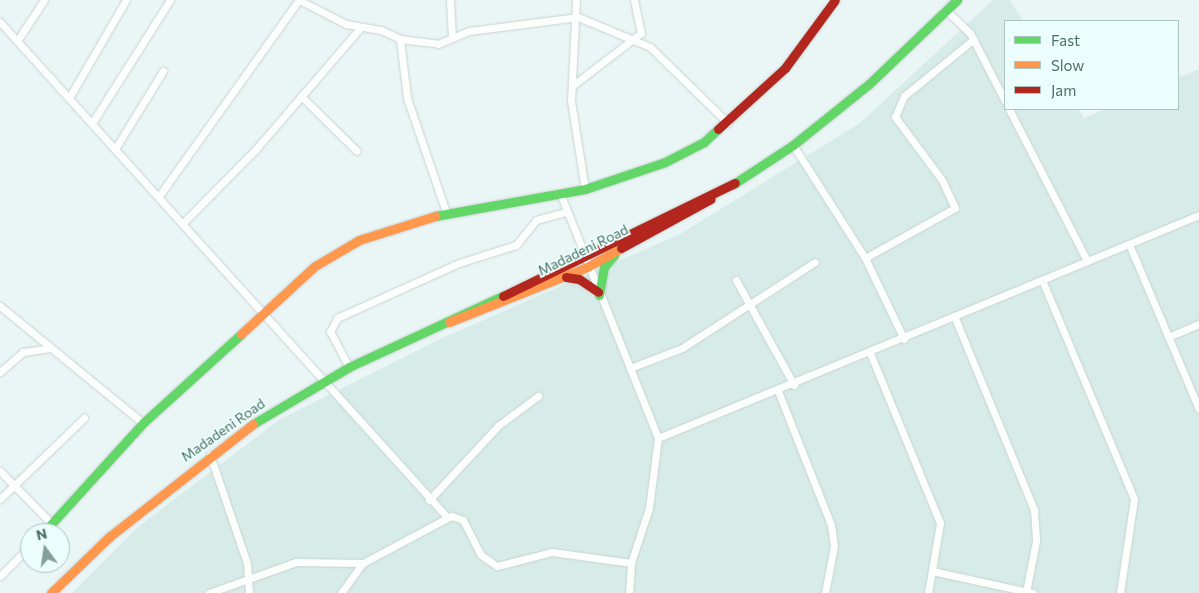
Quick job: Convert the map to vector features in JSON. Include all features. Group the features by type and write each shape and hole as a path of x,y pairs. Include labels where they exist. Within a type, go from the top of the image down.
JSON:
{"street":[{"path":"17,41 44,0"},
{"path":"68,98 126,0"},
{"path":"92,124 170,0"},
{"path":"158,196 299,0 360,28 381,30 400,39 433,44 469,31 578,17 650,46 728,123"},
{"path":"450,0 452,38"},
{"path":"576,0 578,17 572,86 573,123 585,189"},
{"path":"572,86 636,39 642,26 634,0"},
{"path":"53,523 143,423 260,311 336,251 446,212 585,189 665,162 704,142 728,123 785,68 835,0"},
{"name":"Madadeni Road","path":"51,593 109,536 210,455 327,380 349,367 435,326 622,248 735,182 793,145 869,84 957,0"},
{"path":"946,11 974,39 1004,99"},
{"path":"0,22 183,223 260,311 327,380 429,500 448,517 463,520 481,555 497,566 552,552 631,563"},
{"path":"183,223 301,96 360,28"},
{"path":"400,39 406,98 446,212"},
{"path":"865,258 955,208 946,187 894,117 904,96 974,39"},
{"path":"115,149 163,71"},
{"path":"301,96 357,151"},
{"path":"1010,110 1087,261"},
{"path":"793,145 865,258 904,339"},
{"name":"Madadeni Road","path":"435,326 564,277 585,263 735,182"},
{"path":"560,193 585,263 658,438 649,508 631,563 629,593"},
{"path":"349,367 330,332 337,318 459,263 516,245 532,222 566,212"},
{"path":"658,438 794,385 1199,215"},
{"path":"1129,244 1199,409"},
{"path":"599,294 604,267 622,248"},
{"path":"630,368 682,348 815,262"},
{"path":"564,277 579,279 599,294"},
{"path":"736,280 748,306 794,385"},
{"path":"1042,280 1134,499 1120,593"},
{"path":"0,306 143,423"},
{"path":"932,571 1029,592 1036,541 1034,510 955,318"},
{"path":"1168,337 1199,324"},
{"path":"0,372 23,352 51,348"},
{"path":"870,353 938,516 940,530 928,593"},
{"path":"778,391 831,525 834,546 825,593"},
{"path":"429,500 499,425 538,396"},
{"path":"0,499 84,418"},
{"path":"210,455 250,577 249,593"},
{"path":"0,471 51,523"},
{"path":"341,593 363,563 448,517"},
{"path":"0,576 20,556"},
{"path":"210,593 250,577 302,562 363,563"}],"shaded area":[{"path":"993,0 1010,0 1022,20 1004,20 1004,110 1079,110 1084,118 1104,110 1179,110 1179,78 1199,69 1199,593 72,593 139,526 279,420 438,340 680,234 860,123"}],"traffic: fast":[{"path":"732,185 793,145 869,84 957,0"},
{"path":"435,216 585,189 665,162 704,142 718,129"},
{"path":"599,295 604,267 614,255"},
{"path":"253,424 349,367 503,296"},
{"path":"52,523 143,423 241,334"}],"traffic: slow":[{"path":"241,334 315,266 359,240 435,216"},
{"path":"449,322 587,267 621,248"},
{"path":"51,593 109,537 253,424"}],"traffic: jam":[{"path":"718,129 785,68 835,0"},
{"path":"503,296 735,183"},
{"path":"621,248 711,199"},
{"path":"566,277 579,279 598,292"}]}
